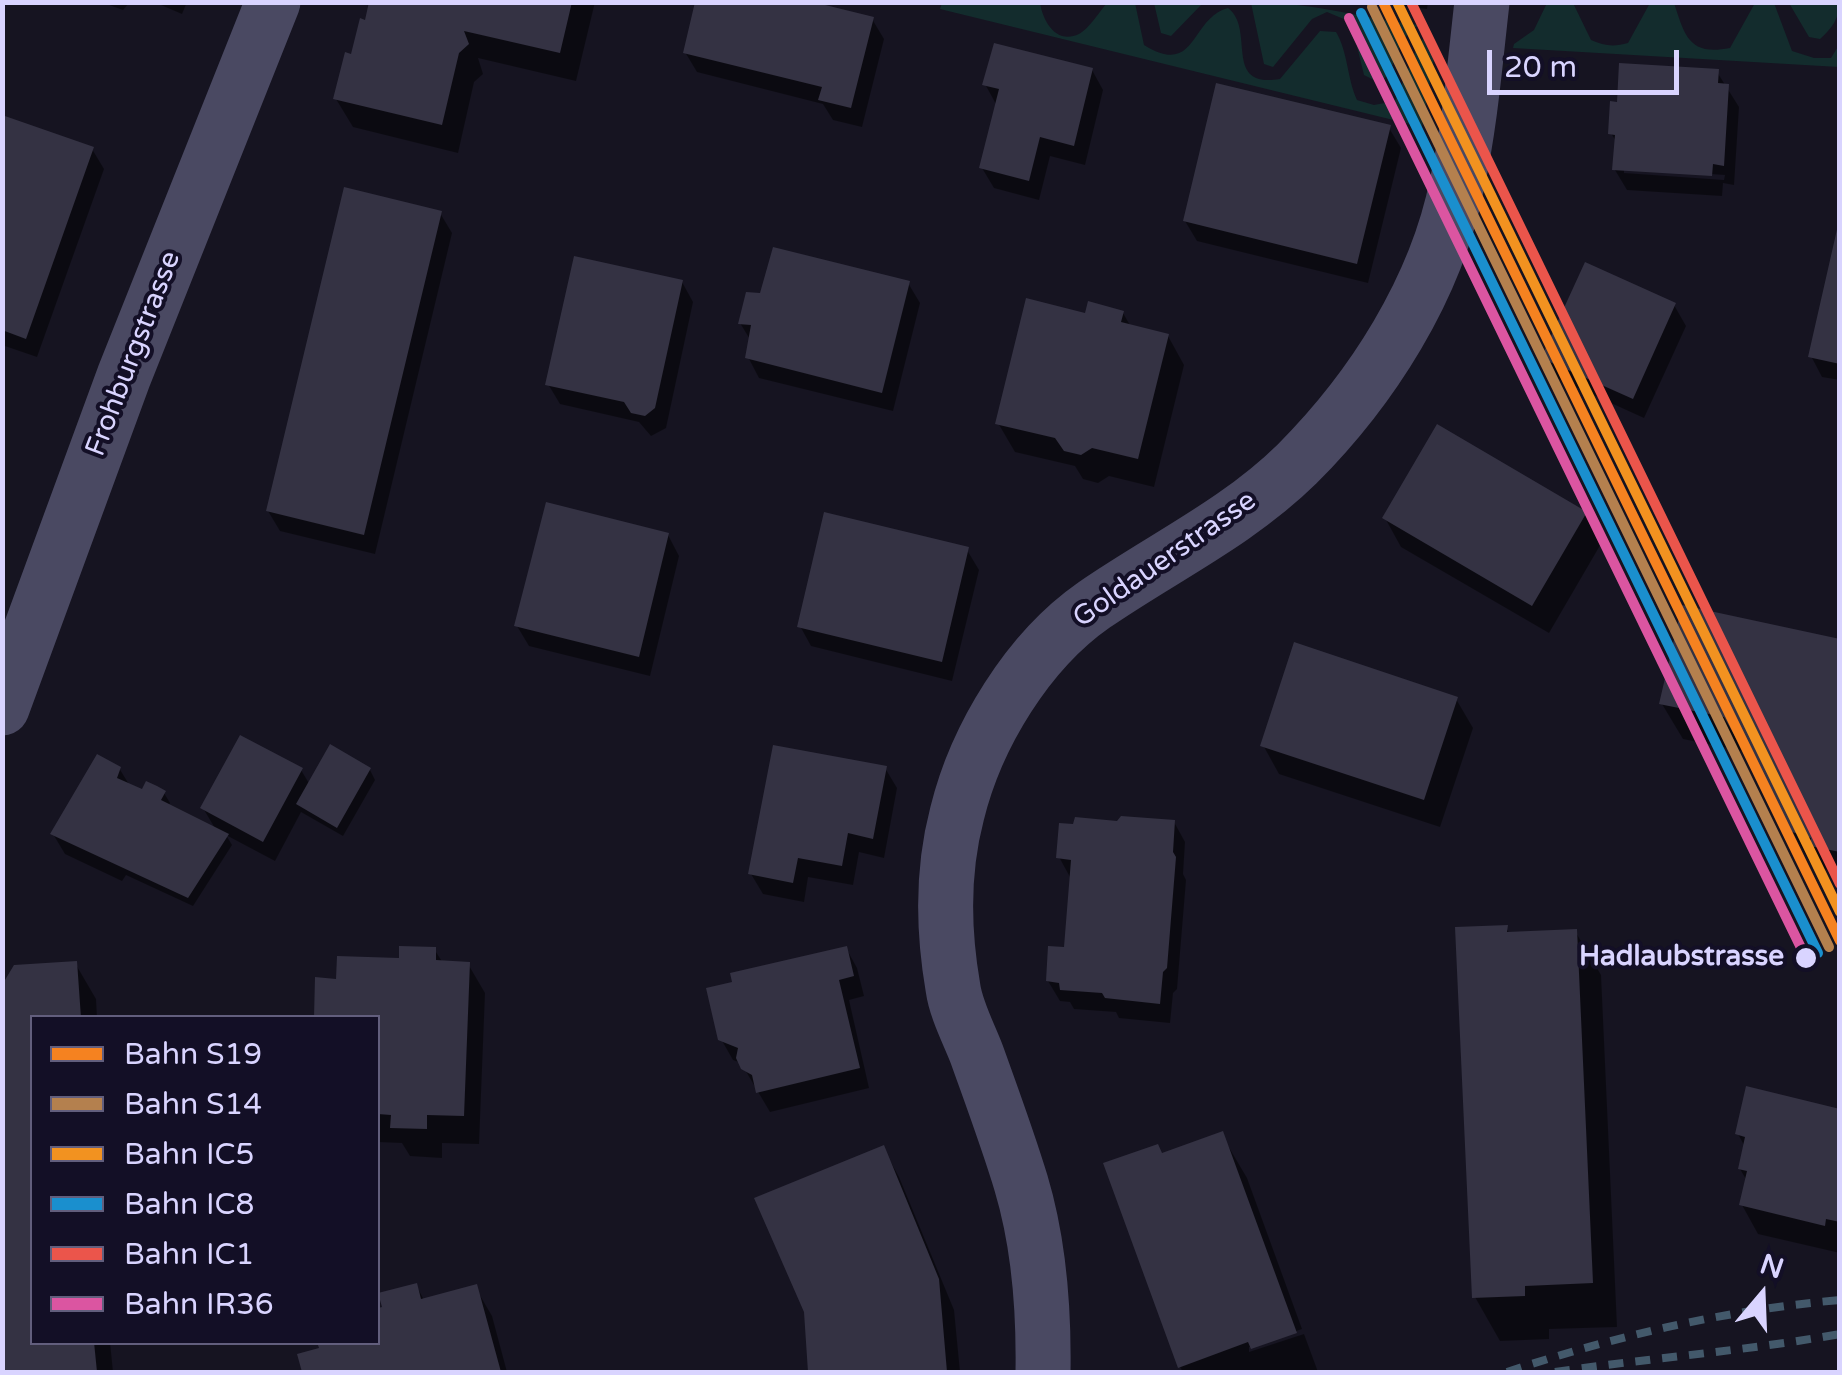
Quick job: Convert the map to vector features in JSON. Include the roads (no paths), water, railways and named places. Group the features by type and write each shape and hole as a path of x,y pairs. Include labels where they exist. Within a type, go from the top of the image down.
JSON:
{"street":[{"name":"Frohburgstrasse","path":"2,708 124,376 272,2"},
{"name":"Goldauerstrasse","path":"1043,1372 1044,1325 1022,1188 953,991 943,890 974,758 1020,682 1069,625 1094,605 1230,520 1296,464 1350,403 1404,324 1438,252 1457,186 1482,2"}],"railway":[{"path":"1507,1372 1671,1326 1755,1310 1840,1300"},
{"path":"1555,1372 1840,1334"}],"rail line":[{"name":"S19","path":"1383,2 1840,941"},
{"name":"IC5","path":"1397,2 1840,912"},
{"name":"IC1","path":"1411,2 1840,884"},
{"name":"S14","path":"1372,7 1829,947"},
{"name":"IC8","path":"1361,13 1818,953"},
{"name":"IR36","path":"1349,18 1806,958"}],"place":[{"name":"Hadlaubstrasse","path":"1806,958"}]}
